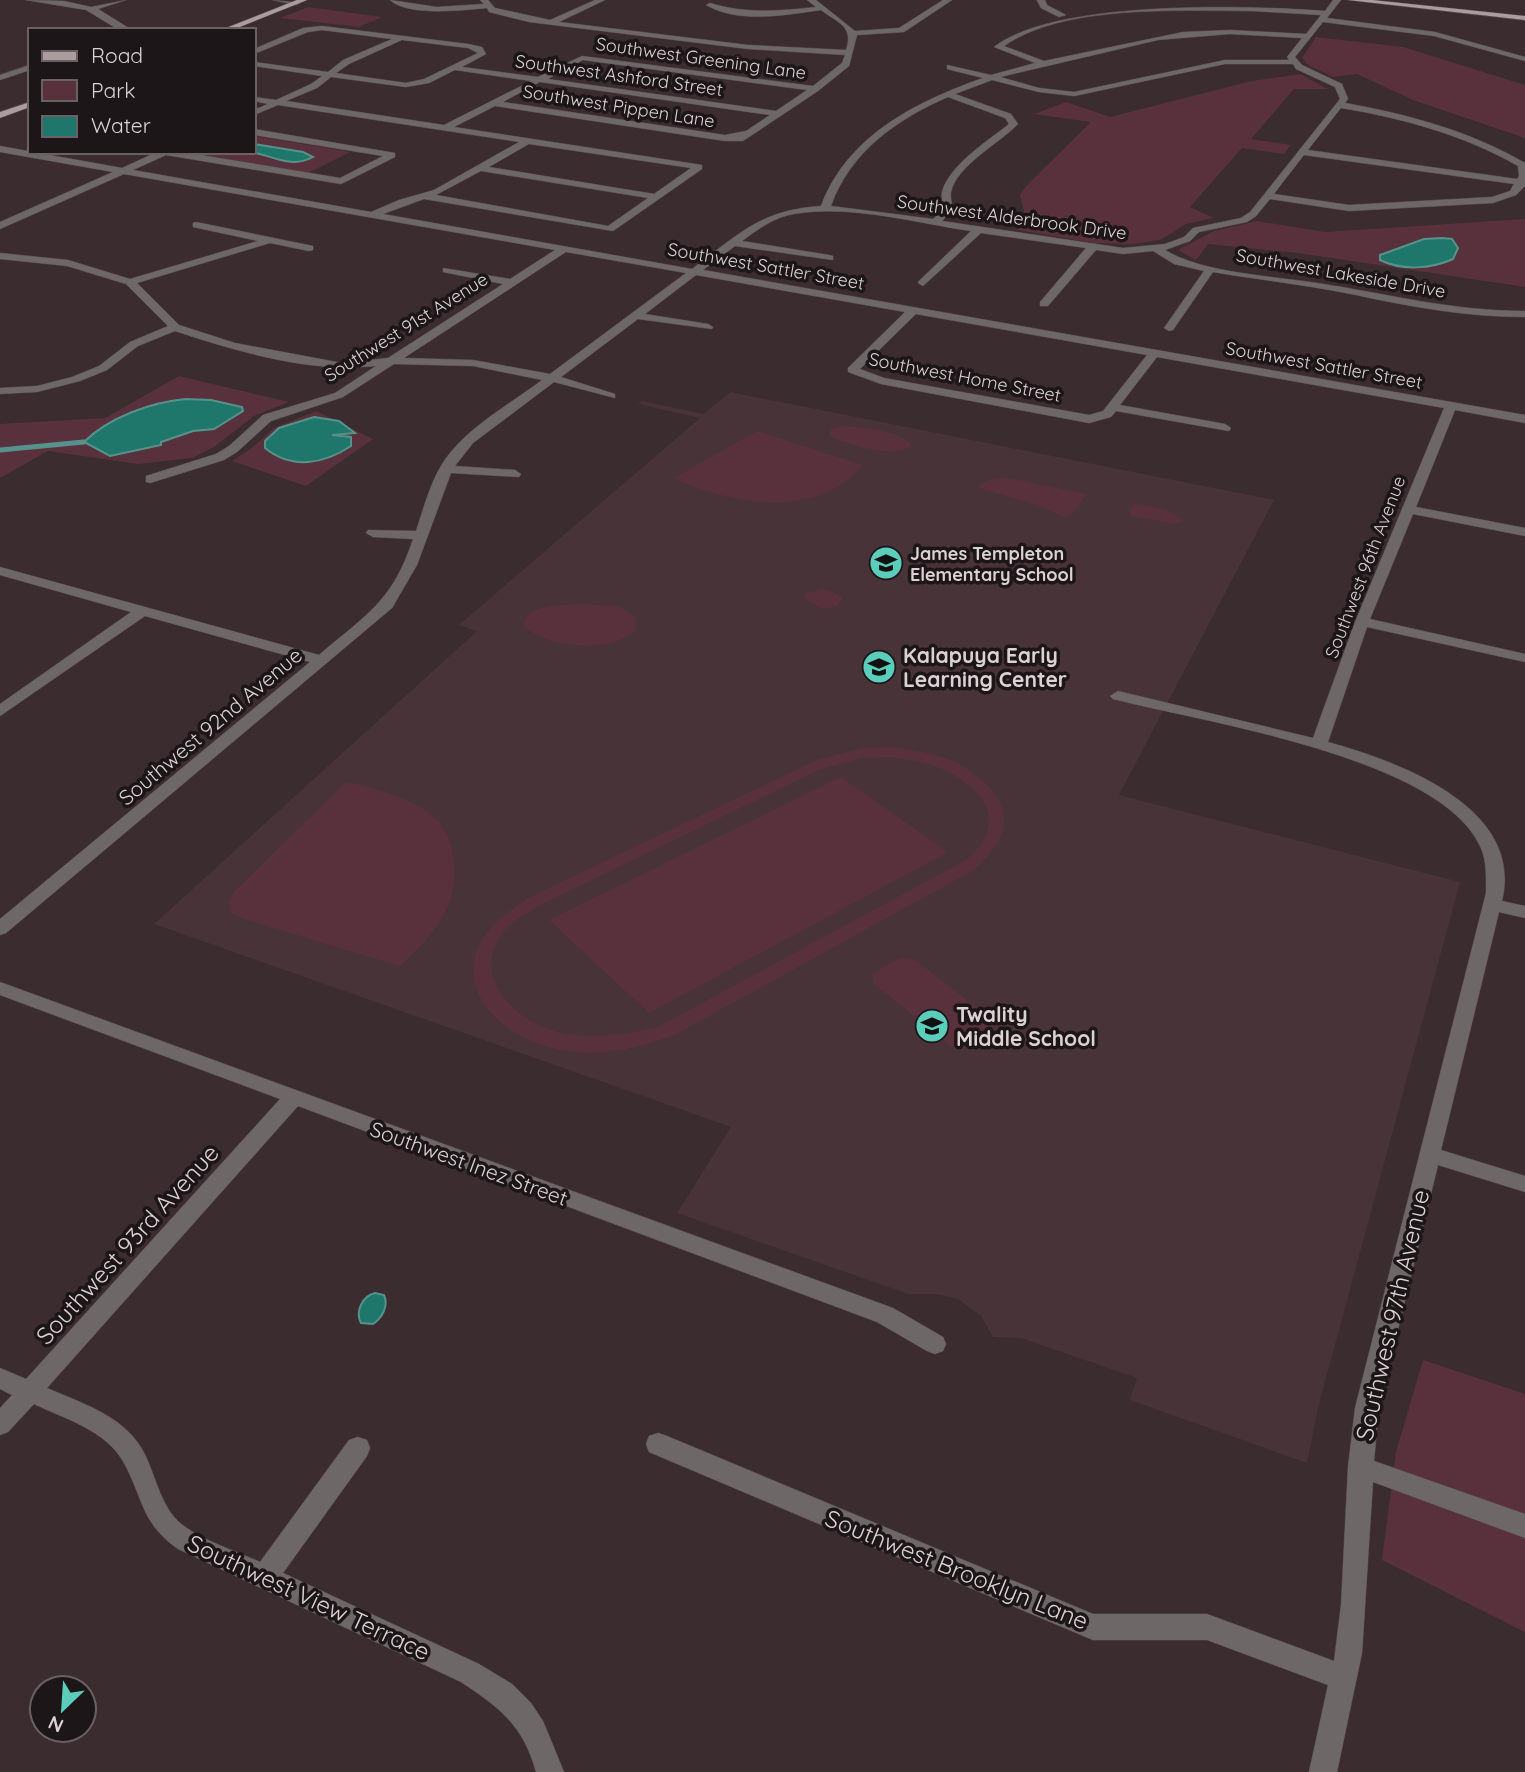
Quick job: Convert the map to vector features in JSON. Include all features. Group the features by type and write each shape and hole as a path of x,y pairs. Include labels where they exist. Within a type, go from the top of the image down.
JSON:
{"main road":[{"path":"1352,0 1525,18"},
{"path":"230,28 299,1"},
{"path":"0,115 28,105"}],"street":[{"path":"30,0 90,9 102,14 109,23 123,28"},
{"path":"90,9 122,0"},
{"path":"277,0 299,1"},
{"path":"394,0 398,3 437,9 486,3 510,16 552,22 748,47 850,53"},
{"path":"552,22 601,0"},
{"path":"779,114 844,68 850,53 853,33 849,26 811,0"},
{"path":"853,33 901,30 948,0"},
{"path":"1041,0 1044,6 1062,15"},
{"path":"1293,62 1292,54 1337,0"},
{"path":"1045,64 998,47 1002,40 1021,27 1062,15 1172,3 1250,6 1323,16 1435,34 1525,59"},
{"path":"710,5 720,9 752,12 822,8"},
{"path":"256,49 306,30 319,28 403,37 481,50 479,55 455,68 426,81 406,85 256,64"},
{"path":"825,208 829,190 853,154 909,115 990,78 1180,34 1253,32 1306,36"},
{"path":"256,112 314,86 346,62 403,37"},
{"name":"Southwest Greening Lane","path":"539,80 582,58 815,89"},
{"path":"950,67 1039,90 1074,94 1225,62 1293,62 1339,86 1345,95 1340,105 1400,116 1500,152 1522,165 1524,176 1523,182 1504,198 1363,208 1335,207 1267,196"},
{"path":"0,78 28,68"},
{"name":"Southwest Ashford Street","path":"455,68 779,114"},
{"path":"445,128 539,80"},
{"path":"935,223 948,209 946,193 958,172 973,156 1014,124 1008,116 950,95"},
{"path":"256,99 699,167 610,229 425,196"},
{"name":"Southwest Pippen Lane","path":"494,103 724,138 739,138 749,134 779,114"},
{"name":"Southwest Alderbrook Drive","path":"695,271 774,216 825,208 1092,248 1123,251 1156,249 1182,242 1204,227 1244,219 1253,214 1340,105"},
{"path":"177,154 341,181 393,155 256,132"},
{"path":"372,215 402,202 425,196 527,141"},
{"name":"Southwest Sattler Street","path":"0,149 1525,419"},
{"path":"1303,152 1523,182"},
{"path":"0,226 161,154"},
{"path":"481,168 657,197"},
{"path":"196,225 309,248"},
{"path":"923,283 978,230"},
{"path":"130,282 270,240"},
{"path":"733,243 829,258"},
{"path":"1044,304 1092,248"},
{"name":"Southwest 91st Avenue","path":"150,478 220,457 233,449 267,418 339,395 564,249"},
{"name":"Southwest Lakeside Drive","path":"1156,249 1178,262 1210,269 1480,314 1525,314"},
{"path":"0,256 68,262 130,282 175,327 233,346 303,361 355,367 393,361 473,363 551,378 611,396"},
{"path":"1169,328 1210,269"},
{"path":"447,270 513,283"},
{"name":"Southwest 92nd Avenue","path":"0,929 397,594 405,581 419,535 445,469 469,440 695,271"},
{"name":"Southwest Home Street","path":"914,310 852,368 857,373 881,381 1075,417 1097,418 1104,416 1114,407"},
{"path":"636,317 708,327"},
{"path":"0,391 37,389 76,379 103,368 134,344 175,327"},
{"path":"1155,353 1114,407 1225,428"},
{"name":"Southwest 96th Avenue","path":"1319,744 1363,622 1451,405"},
{"path":"445,469 515,474"},
{"path":"1408,509 1525,532"},
{"path":"373,533 419,535"},
{"path":"0,571 321,660"},
{"path":"0,711 142,611"},
{"path":"1363,622 1525,658"},
{"name":"Southwest 97th Avenue","path":"1118,696 1319,744 1395,769 1438,794 1464,814 1486,841 1493,858 1495,892 1370,1391 1360,1468 1354,1605 1344,1678 1322,1772"},
{"path":"1492,904 1525,912"},
{"name":"Southwest Inez Street","path":"0,988 885,1315 936,1344"},
{"name":"Southwest 93rd Avenue","path":"0,1425 293,1098"},
{"path":"1429,1154 1525,1184"},
{"name":"Southwest View Terrace","path":"0,1378 104,1425 132,1454 156,1510 167,1527 187,1542 470,1673 507,1697 526,1719 545,1751 550,1772"},
{"name":"Southwest Brooklyn Lane","path":"658,1444 1093,1627 1207,1627 1344,1678"},
{"path":"264,1578 358,1448"},
{"path":"1360,1468 1525,1526"}],"shaded area":[{"name":"Twality Middle School","path":"730,392 1274,500 1119,795 1460,882 1318,1408 1307,1463 1130,1400 1137,1378 1021,1338 993,1337 981,1316 958,1299 937,1294 908,1294 677,1213 731,1127 154,924 477,631 459,625 700,418 638,404 642,401 704,414"}],"green space":[{"path":"308,7 382,17 359,27 280,18"},
{"path":"1316,37 1403,47 1525,85 1525,138 1413,100 1357,74 1333,77 1308,65 1302,58"},
{"path":"1300,74 1328,89 1294,89 1251,139 1291,145 1284,154 1242,148 1190,207 1214,218 1186,224 1160,240 1133,244 1095,243 1017,230 1026,220 1020,195 1026,186 1091,122 1034,114 1066,102 1110,117 1252,81"},
{"path":"256,136 350,152 308,173 199,154 256,154"},
{"path":"1525,219 1525,287 1298,253 1208,244 1196,260 1178,250 1214,231 1257,221 1325,232"},
{"path":"179,376 289,402 254,416 214,447 192,458 138,464 48,451 0,478 0,424 105,418"},
{"path":"316,411 373,439 306,486 232,461 274,428"},
{"path":"838,427 866,428 889,433 899,436 911,446 894,451 859,447 830,436 829,430"},
{"path":"757,431 862,465 844,482 822,494 773,502 721,495 674,478"},
{"path":"1007,478 1086,494 1073,514 1064,517 1038,505 979,488 979,485 990,480"},
{"path":"1134,503 1170,511 1183,521 1174,524 1132,516 1129,513"},
{"path":"822,589 843,598 837,606 823,609 804,598 807,593"},
{"path":"582,604 619,606 636,618 635,631 611,643 578,645 546,639 523,624 532,612 540,609"},
{"path":"895,747 942,757 963,766 985,783 995,795 1004,817 1003,828 993,850 974,870 678,1033 648,1044 616,1051 584,1053 552,1048 515,1032 499,1021 486,1007 477,991 474,974 476,955 489,929 518,905 817,760 863,748","holes":["891,757 925,763 944,770 959,778 981,798 989,821 986,834 979,847 966,860 658,1027 613,1035 567,1034 534,1023 519,1013 506,1001 497,987 492,972 492,955 499,938 511,924 536,907 821,769 862,758"]},
{"path":"841,777 948,852 649,1013 549,920"},
{"path":"346,782 405,799 426,811 439,822 451,845 455,873 449,904 434,931 400,966 231,913 228,902 234,892"},
{"path":"900,958 915,960 998,1024 956,1050 873,983 872,974"},
{"path":"1423,1360 1525,1394 1525,1632 1382,1560 1396,1452"}],"water":[{"path":"256,144 303,152 313,157 298,162 256,153"},
{"path":"1424,239 1452,239 1458,248 1453,259 1426,267 1398,266 1380,260 1380,255"},
{"path":"186,399 211,400 242,407 243,411 214,429 193,431 161,442 161,445 110,456 84,442 106,425 132,412 159,403"},
{"path":"314,417 339,421 355,433 332,435 351,437 351,446 330,457 308,462 286,460 265,448 265,441 279,428"},
{"path":"375,1293 384,1295 384,1311 373,1324 361,1323 361,1305 366,1297"}],"waterway":[{"path":"0,450 84,442"}],"place":[{"name":"James Templeton Elementary School","path":"886,563"},
{"name":"Kalapuya Early Learning Center","path":"879,667"},
{"name":"Twality Middle School","path":"932,1026"}]}
